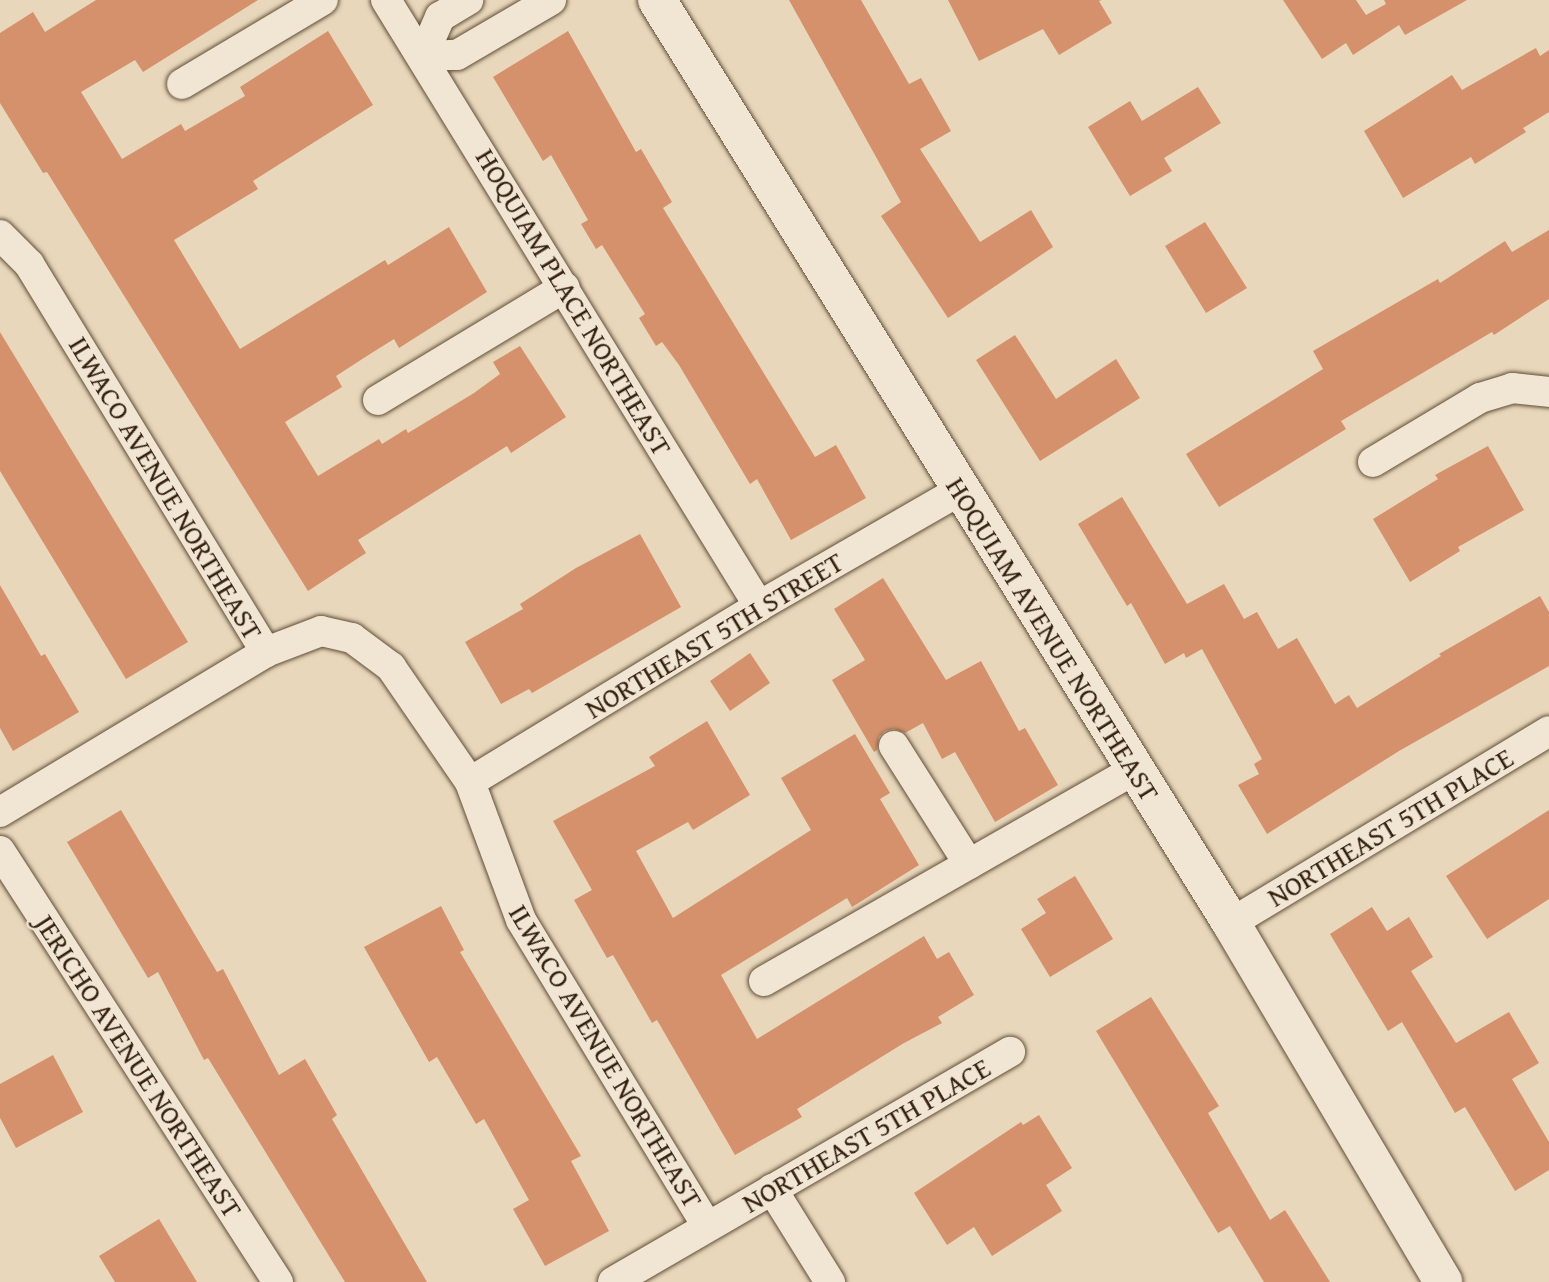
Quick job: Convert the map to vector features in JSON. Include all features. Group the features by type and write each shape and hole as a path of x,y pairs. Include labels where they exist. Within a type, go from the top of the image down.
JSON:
{"street":[{"path":"182,84 323,0"},
{"name":"HOQUIAM PLACE NORTHEAST","path":"386,0 760,606"},
{"path":"468,0 440,17 423,56 457,55 551,0"},
{"name":"HOQUIAM AVENUE NORTHEAST","path":"657,0 959,491 1231,923 1443,1282"},
{"name":"ILWACO AVENUE NORTHEAST","path":"0,235 29,264 265,652 321,631 352,638 391,667 470,782 521,920 707,1226"},
{"path":"378,400 565,288"},
{"path":"1373,462 1480,398 1512,388 1549,392"},
{"name":"NORTHEAST 5TH STREET","path":"470,782 760,606 959,491"},
{"path":"0,813 265,652"},
{"name":"NORTHEAST 5TH PLACE","path":"1231,923 1549,731"},
{"path":"894,746 969,864"},
{"path":"764,981 1135,769"},
{"name":"JERICHO AVENUE NORTHEAST","path":"0,851 278,1282"},
{"name":"NORTHEAST 5TH PLACE","path":"613,1282 1010,1052"},
{"path":"772,1189 830,1282"}],"building":[{"path":"96,0 258,0 143,72 135,60 81,92 122,159 181,124 185,131 245,96 240,87 328,31 373,105 253,181 258,189 174,240 240,349 385,260 388,265 449,227 487,292 399,348 394,339 370,354 336,376 342,387 285,422 318,476 379,439 382,444 406,429 408,433 474,393 500,374 493,362 520,346 566,417 511,453 507,446 358,540 366,553 308,591 47,172 43,173 0,103 0,33 33,12 45,32"},
{"path":"789,0 861,0 909,84 921,78 951,131 920,149 980,242 1031,210 1053,247 948,318 881,216 901,202"},
{"path":"948,0 1102,0 1099,1 1112,23 1059,55 1043,29 979,61"},
{"path":"1283,0 1356,0 1366,15 1386,4 1384,0 1467,0 1405,35 1399,25 1353,55 1346,43 1322,59"},
{"path":"568,31 636,152 641,149 672,202 663,208 815,457 836,445 866,498 791,540 757,479 750,484 679,365 662,342 656,346 639,318 645,314 602,245 596,249 581,224 588,220 551,155 543,161 493,77"},
{"path":"1536,48 1540,56 1549,50 1549,112 1523,128 1526,132 1475,164 1471,157 1403,198 1364,131 1452,75 1462,90"},
{"path":"1198,87 1221,123 1164,158 1172,171 1130,196 1088,127 1130,101 1142,121"},
{"path":"1205,222 1247,288 1206,313 1165,246"},
{"path":"1549,230 1549,299 1494,335 1492,332 1341,421 1346,429 1219,507 1186,454 1323,369 1313,351 1438,279 1440,283 1505,241 1512,252"},
{"path":"0,332 188,642 126,679 0,471"},
{"path":"1015,335 1056,399 1116,359 1140,398 1040,461 976,360"},
{"path":"1488,446 1524,510 1458,547 1460,551 1410,582 1373,519 1438,479 1435,475"},
{"path":"1122,497 1187,604 1224,584 1244,619 1257,612 1278,649 1297,638 1335,704 1349,695 1357,708 1441,656 1439,654 1540,596 1549,612 1549,666 1399,751 1267,834 1238,785 1259,774 1254,764 1262,759 1202,649 1186,658 1184,653 1165,664 1131,603 1127,606 1078,524"},
{"path":"640,534 681,607 532,693 529,689 501,704 465,642 523,609 520,604 576,568"},
{"path":"883,578 946,680 981,661 1019,731 1025,728 1058,785 995,822 955,752 942,759 923,723 905,733 894,729 885,731 879,737 877,750 874,752 832,680 865,660 834,609"},
{"path":"0,585 41,656 45,654 79,712 13,751 0,728"},
{"path":"750,653 770,683 730,711 710,681"},
{"path":"707,721 750,795 693,830 688,822 636,851 673,918 811,830 781,778 855,734 890,793 880,799 919,865 852,907 847,898 721,975 757,1039 924,936 937,959 949,952 974,995 938,1017 942,1023 904,1043 797,1109 802,1117 735,1155 657,1020 652,1023 613,955 607,958 574,900 592,890 553,821 655,766 649,757"},
{"path":"121,810 217,972 223,969 279,1075 305,1059 337,1115 332,1119 427,1282 345,1282 208,1058 204,1060 158,972 148,978 67,842"},
{"path":"1549,810 1549,899 1487,939 1446,876"},
{"path":"1075,876 1113,939 1050,977 1021,929 1046,913 1037,899"},
{"path":"441,906 464,950 460,952 581,1156 571,1161 609,1231 545,1266 513,1209 529,1200 484,1119 476,1124 437,1057 429,1062 364,947"},
{"path":"1372,907 1387,931 1409,917 1433,957 1411,971 1456,1043 1509,1012 1539,1063 1512,1079 1549,1142 1549,1170 1515,1191 1465,1107 1455,1113 1402,1022 1388,1031 1330,934"},
{"path":"1151,997 1219,1106 1208,1113 1270,1220 1285,1210 1330,1282 1264,1282 1230,1226 1218,1233 1096,1031"},
{"path":"53,1055 83,1112 16,1148 0,1118 0,1084"},
{"path":"1039,1115 1072,1168 1046,1185 1062,1211 992,1256 974,1227 947,1245 914,1193 1021,1122 1023,1125"},
{"path":"159,1219 197,1282 115,1282 99,1256"}]}
